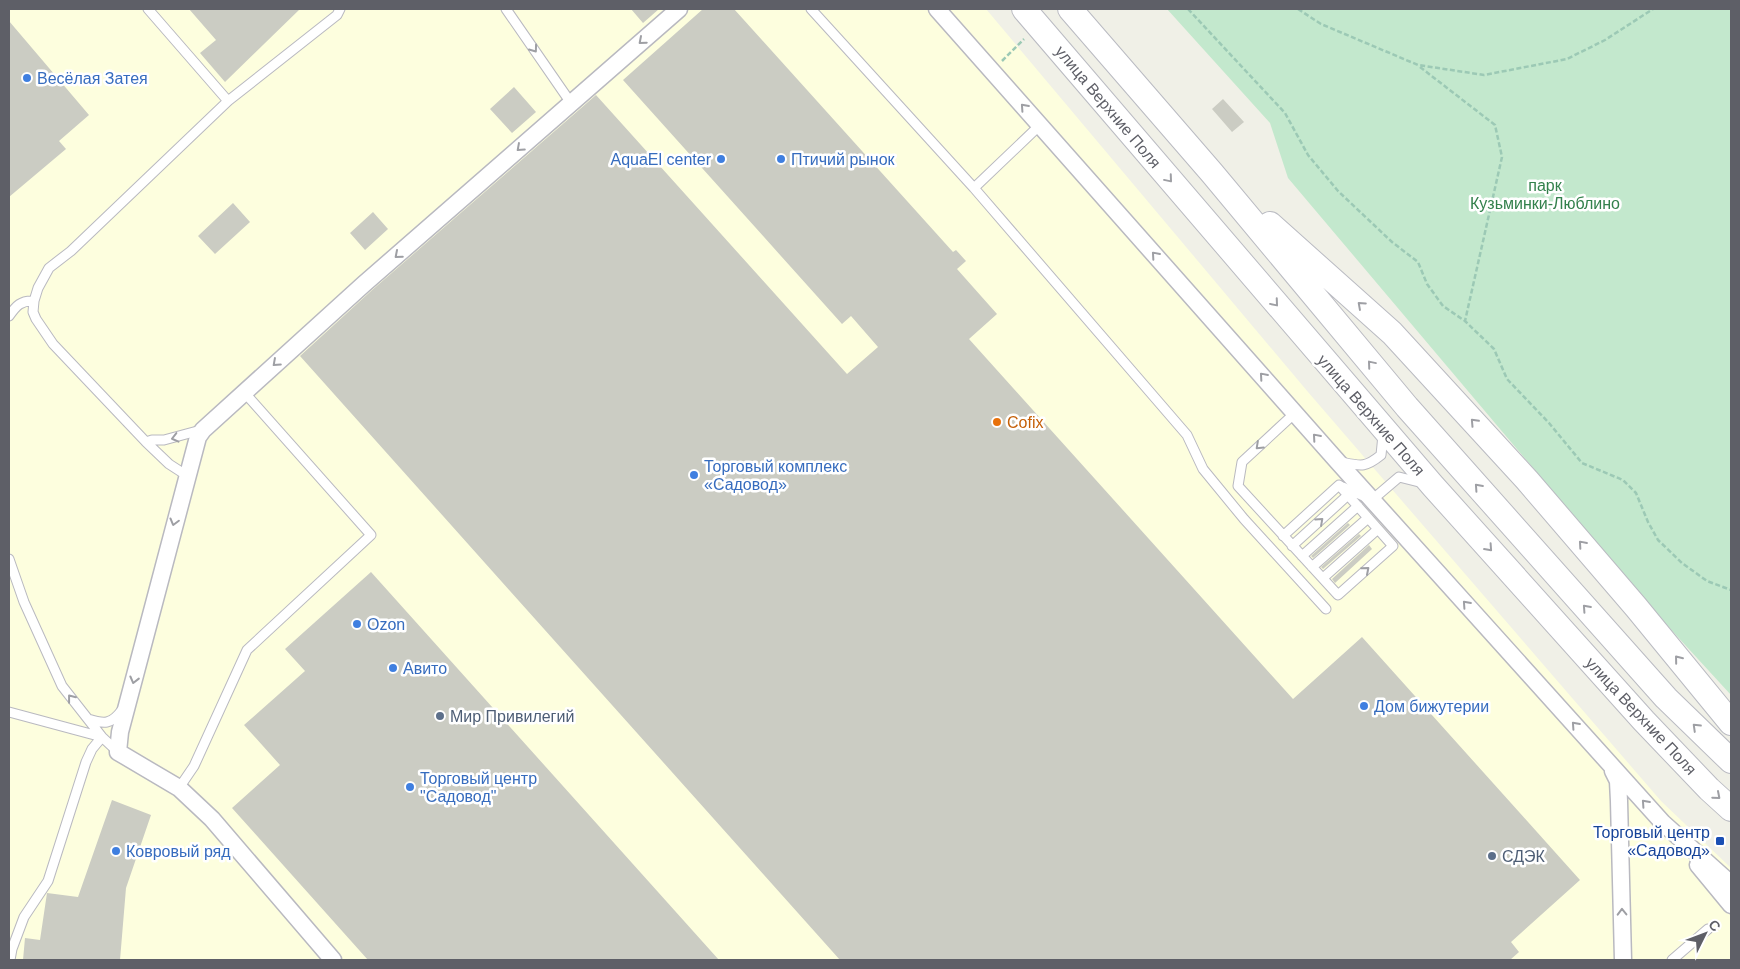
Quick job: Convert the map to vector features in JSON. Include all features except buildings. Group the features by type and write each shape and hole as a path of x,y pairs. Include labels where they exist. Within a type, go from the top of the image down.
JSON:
{"main road":[{"name":"улица Верхние Поля","path":"1024,9 1433,486 1644,721 1709,789 1731,809"},
{"name":"улица Верхние Поля","path":"1070,9 1212,173 1407,407 1666,698 1731,762"},
{"path":"1212,173 1392,333 1527,480 1636,607 1731,723"}],"street":[{"path":"333,960 212,819 179,788 118,752 120,732 186,475 198,437 203,430 244,392 679,9"},
{"path":"937,9 1338,462 1365,503 1607,761 1663,823 1731,905"},
{"path":"1607,761 1618,781 1623,960"},
{"path":"1663,823 1731,884"}],"lane":[{"path":"148,9 228,101"},
{"path":"186,475 169,464 146,442 47,338 34,312 34,301 38,288 49,268 71,250 228,101 337,15 340,9"},
{"path":"506,9 571,103"},
{"path":"811,9 974,188 1187,436 1209,476 1244,519 1326,609"},
{"path":"974,188 1040,125"},
{"path":"9,316 20,303 34,301"},
{"path":"179,788 194,766 247,650 371,534 244,392"},
{"path":"1295,413 1242,462 1238,486 1338,594 1393,546 1368,518 1365,503 1339,485"},
{"path":"1338,462 1358,465 1370,464 1382,455 1383,429"},
{"path":"146,442 164,440 203,430"},
{"path":"1302,556 1399,477 1433,486"},
{"path":"1283,536 1339,485"},
{"path":"1339,485 1348,495 1365,503"},
{"path":"1292,546 1348,495"},
{"path":"1312,567 1368,518"},
{"path":"1323,578 1378,529"},
{"path":"9,559 24,602 62,686 102,737 118,752"},
{"path":"86,718 98,722 109,722 119,714 128,702"},
{"path":"9,712 102,737"},
{"path":"10,960 12,949 24,917 48,882 86,762 92,749 102,737"},
{"path":"1672,960 1708,929"}],"path":[{"path":"1188,9 1285,113 1308,155 1338,191 1392,242 1418,262 1427,284 1443,306 1465,321 1494,348 1507,379 1550,423 1582,463 1623,480 1636,493 1658,540 1682,564 1707,581 1731,590"},
{"path":"1298,9 1321,24 1418,65 1484,75 1567,59 1605,40 1653,9"},
{"path":"992,71 1024,40"},
{"path":"1418,65 1495,126 1502,156 1465,321"}],"shaded area":[{"name":"Торговый комплекс «Садовод»","path":"9,9 986,9 1308,392 1661,801 1731,868 1731,960 9,960"}],"green space":[{"name":"парк Кузьминки-Люблино","path":"1167,9 1731,9 1731,695 1653,610 1288,178 1270,123"}],"place":[{"name":"Весёлая Затея","path":"27,78"},
{"name":"AquaEl center","path":"721,159"},
{"name":"Птичий рынок","path":"781,159"},
{"name":"Cofix","path":"997,422"},
{"name":"Торговый комплекс «Садовод»","path":"694,475"},
{"name":"Ozon","path":"357,624"},
{"name":"Авито","path":"393,668"},
{"name":"Дом бижутерии","path":"1364,706"},
{"name":"Мир Привилегий","path":"440,716"},
{"name":"Торговый центр \"Садовод\"","path":"410,787"},
{"name":"Торговый центр «Садовод»","path":"1720,841"},
{"name":"Ковровый ряд","path":"116,851"},
{"name":"СДЭК","path":"1492,856"}]}
